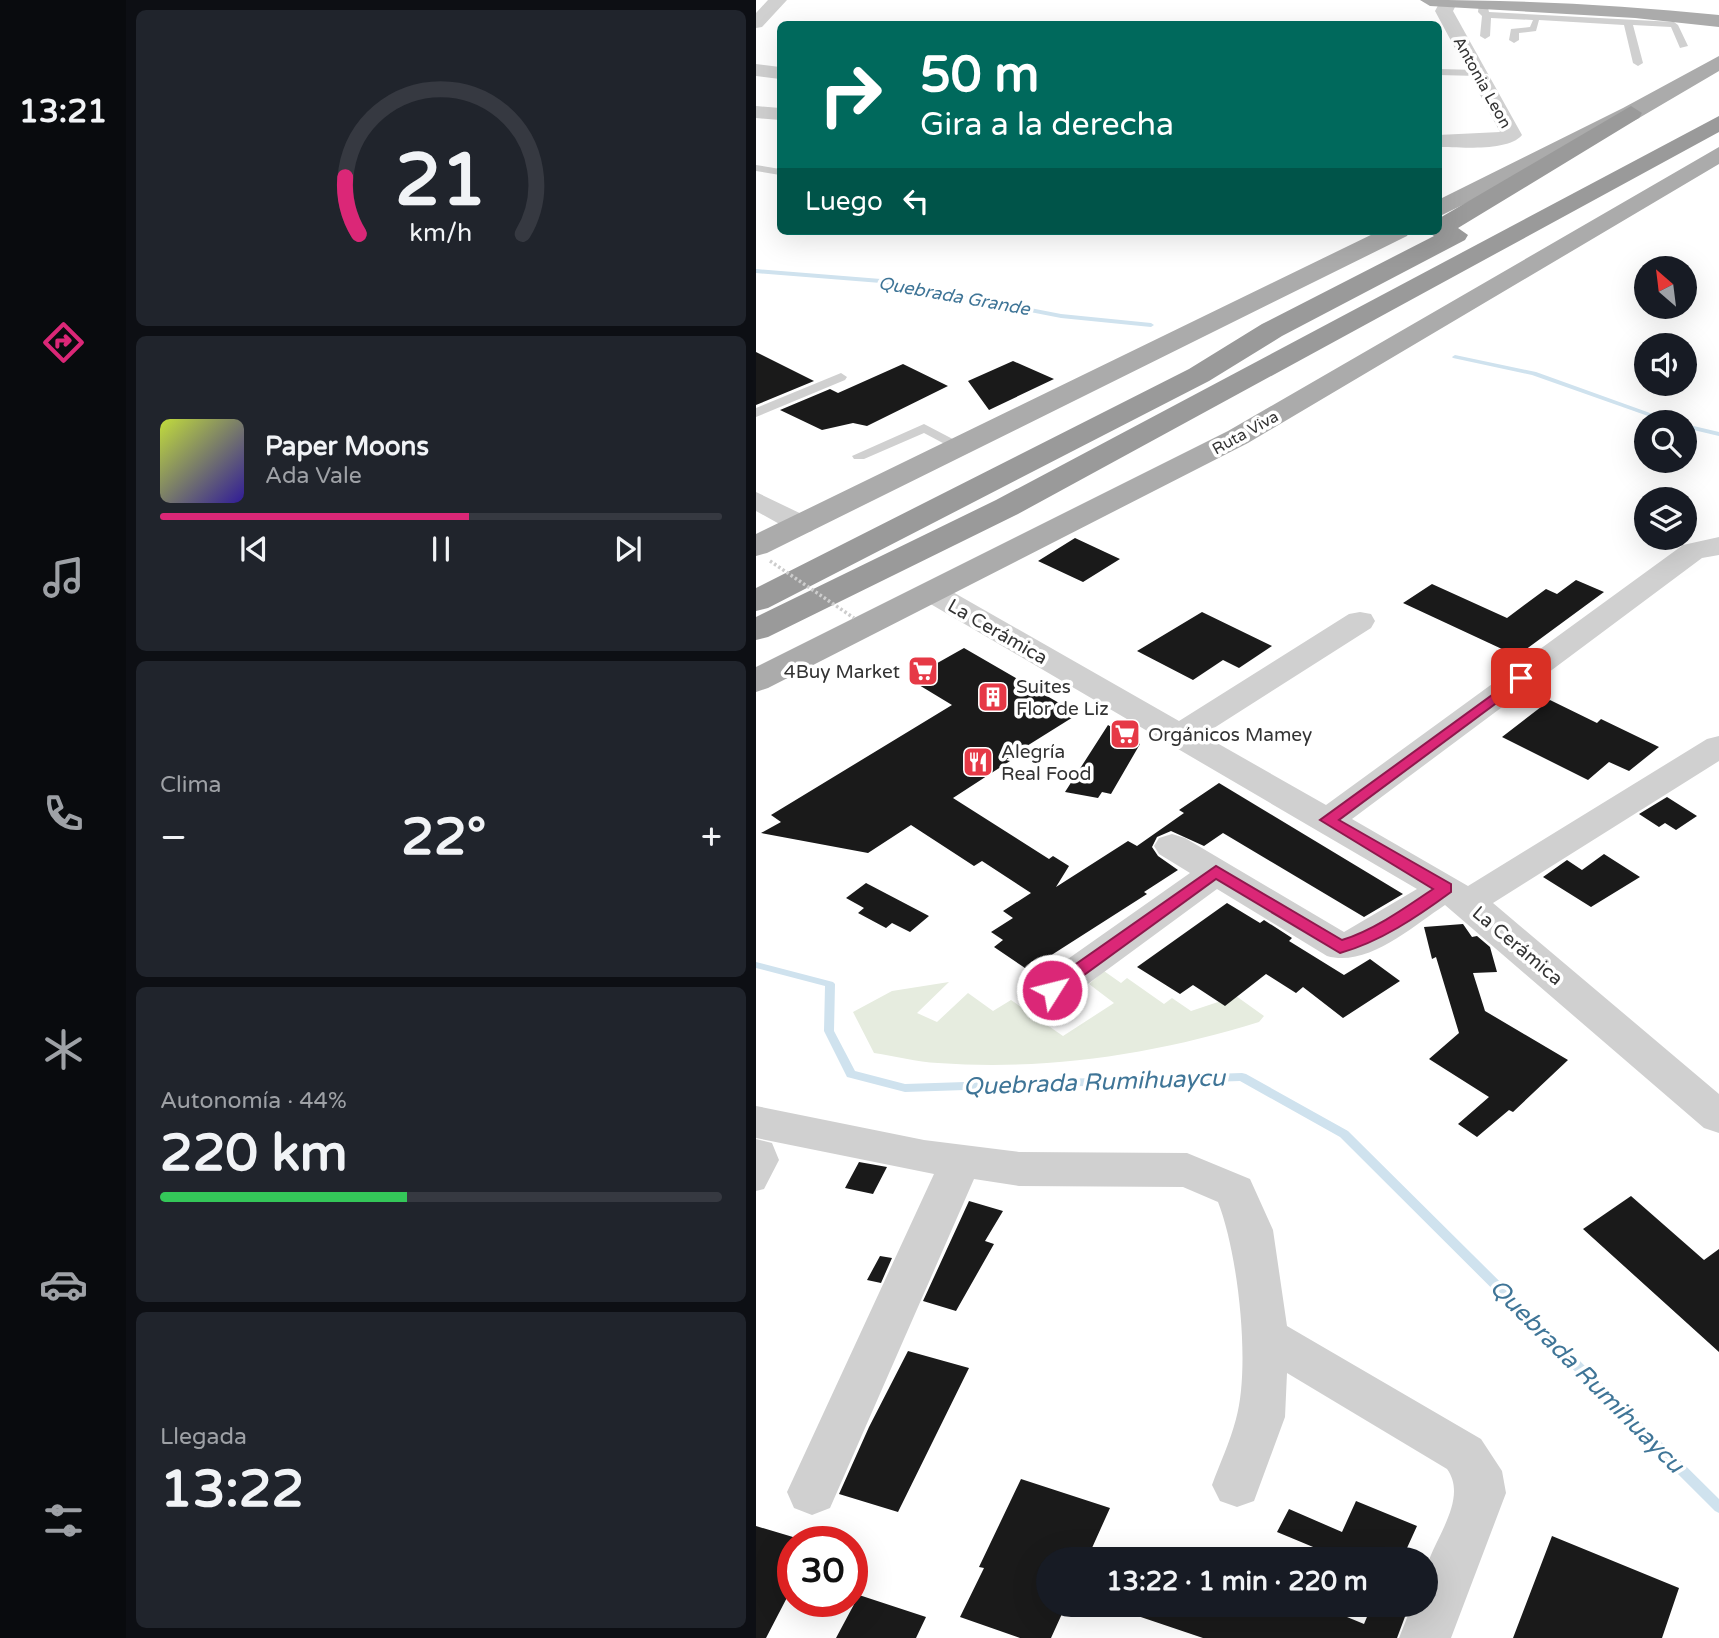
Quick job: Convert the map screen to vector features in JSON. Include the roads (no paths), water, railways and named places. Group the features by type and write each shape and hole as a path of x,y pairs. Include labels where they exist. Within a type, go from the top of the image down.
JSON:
{"highway":[{"path":"1272,330 1719,99"},
{"path":"1442,229 1632,113"},
{"path":"756,630 1007,508 1719,123"},
{"path":"1322,337 1418,299 1539,236 1719,153"},
{"path":"756,601 1199,375 1431,235"}],"main road":[{"path":"1440,1 1485,9 1659,19 1718,11"},
{"path":"1540,9 1631,3 1718,11"},
{"path":"1442,208 1632,113 1719,62"},
{"name":"Ruta Viva","path":"756,681 899,618 933,593 1238,438 1719,153"},
{"path":"763,553 802,526 1390,235"}],"street":[{"path":"756,23 778,0"},
{"name":"Antonia Leon","path":"1440,1 1512,135 1492,141 1442,141"},
{"path":"756,70 777,73"},
{"path":"756,112 777,114"},
{"path":"756,500 802,526"},
{"path":"1328,820 1693,551 1718,545"},
{"name":"La Cerámica","path":"933,593 1457,895 1719,1117"},
{"path":"1180,735 1360,621"},
{"path":"1172,846 1340,947 1363,940 1457,895 1719,746"},
{"path":"1052,990 1216,872"},
{"path":"756,1122 1019,1169 1187,1170 1235,1191 1251,1230 1266,1337 1261,1417 1237,1485"},
{"path":"812,1492 947,1190 963,1161"},
{"path":"1266,1337 1464,1454 1477,1472 1481,1493 1425,1638"}],"lane":[{"path":"1485,36 1485,9 1540,9 1628,24 1659,19 1675,26 1683,46"},
{"path":"1514,40 1514,31 1533,29 1540,9"},
{"path":"1628,24 1638,63"},
{"path":"1442,72 1478,73"},
{"path":"756,168 777,172"},
{"path":"756,413 841,377"},
{"path":"859,456 924,428 961,447"},
{"path":"756,1147 765,1149 768,1160 756,1184"}],"waterway":[{"name":"Quebrada Grande","path":"756,271 881,281 1061,316 1151,325"},
{"name":"Quebrada Grande","path":"1455,357 1534,373 1638,410"},
{"name":"Quebrada Grande","path":"1697,429 1719,434"},
{"name":"Quebrada Rumihuaycu","path":"756,965 830,984 829,1031 851,1074 905,1088 1242,1077 1344,1134 1719,1507"}],"place":[{"name":"4Buy Market","path":"923,671"},
{"name":"Suites Flor de Liz","path":"993,697"},
{"name":"Orgánicos Mamey","path":"1125,734"},
{"name":"Alegría Real Food","path":"978,762"}]}
